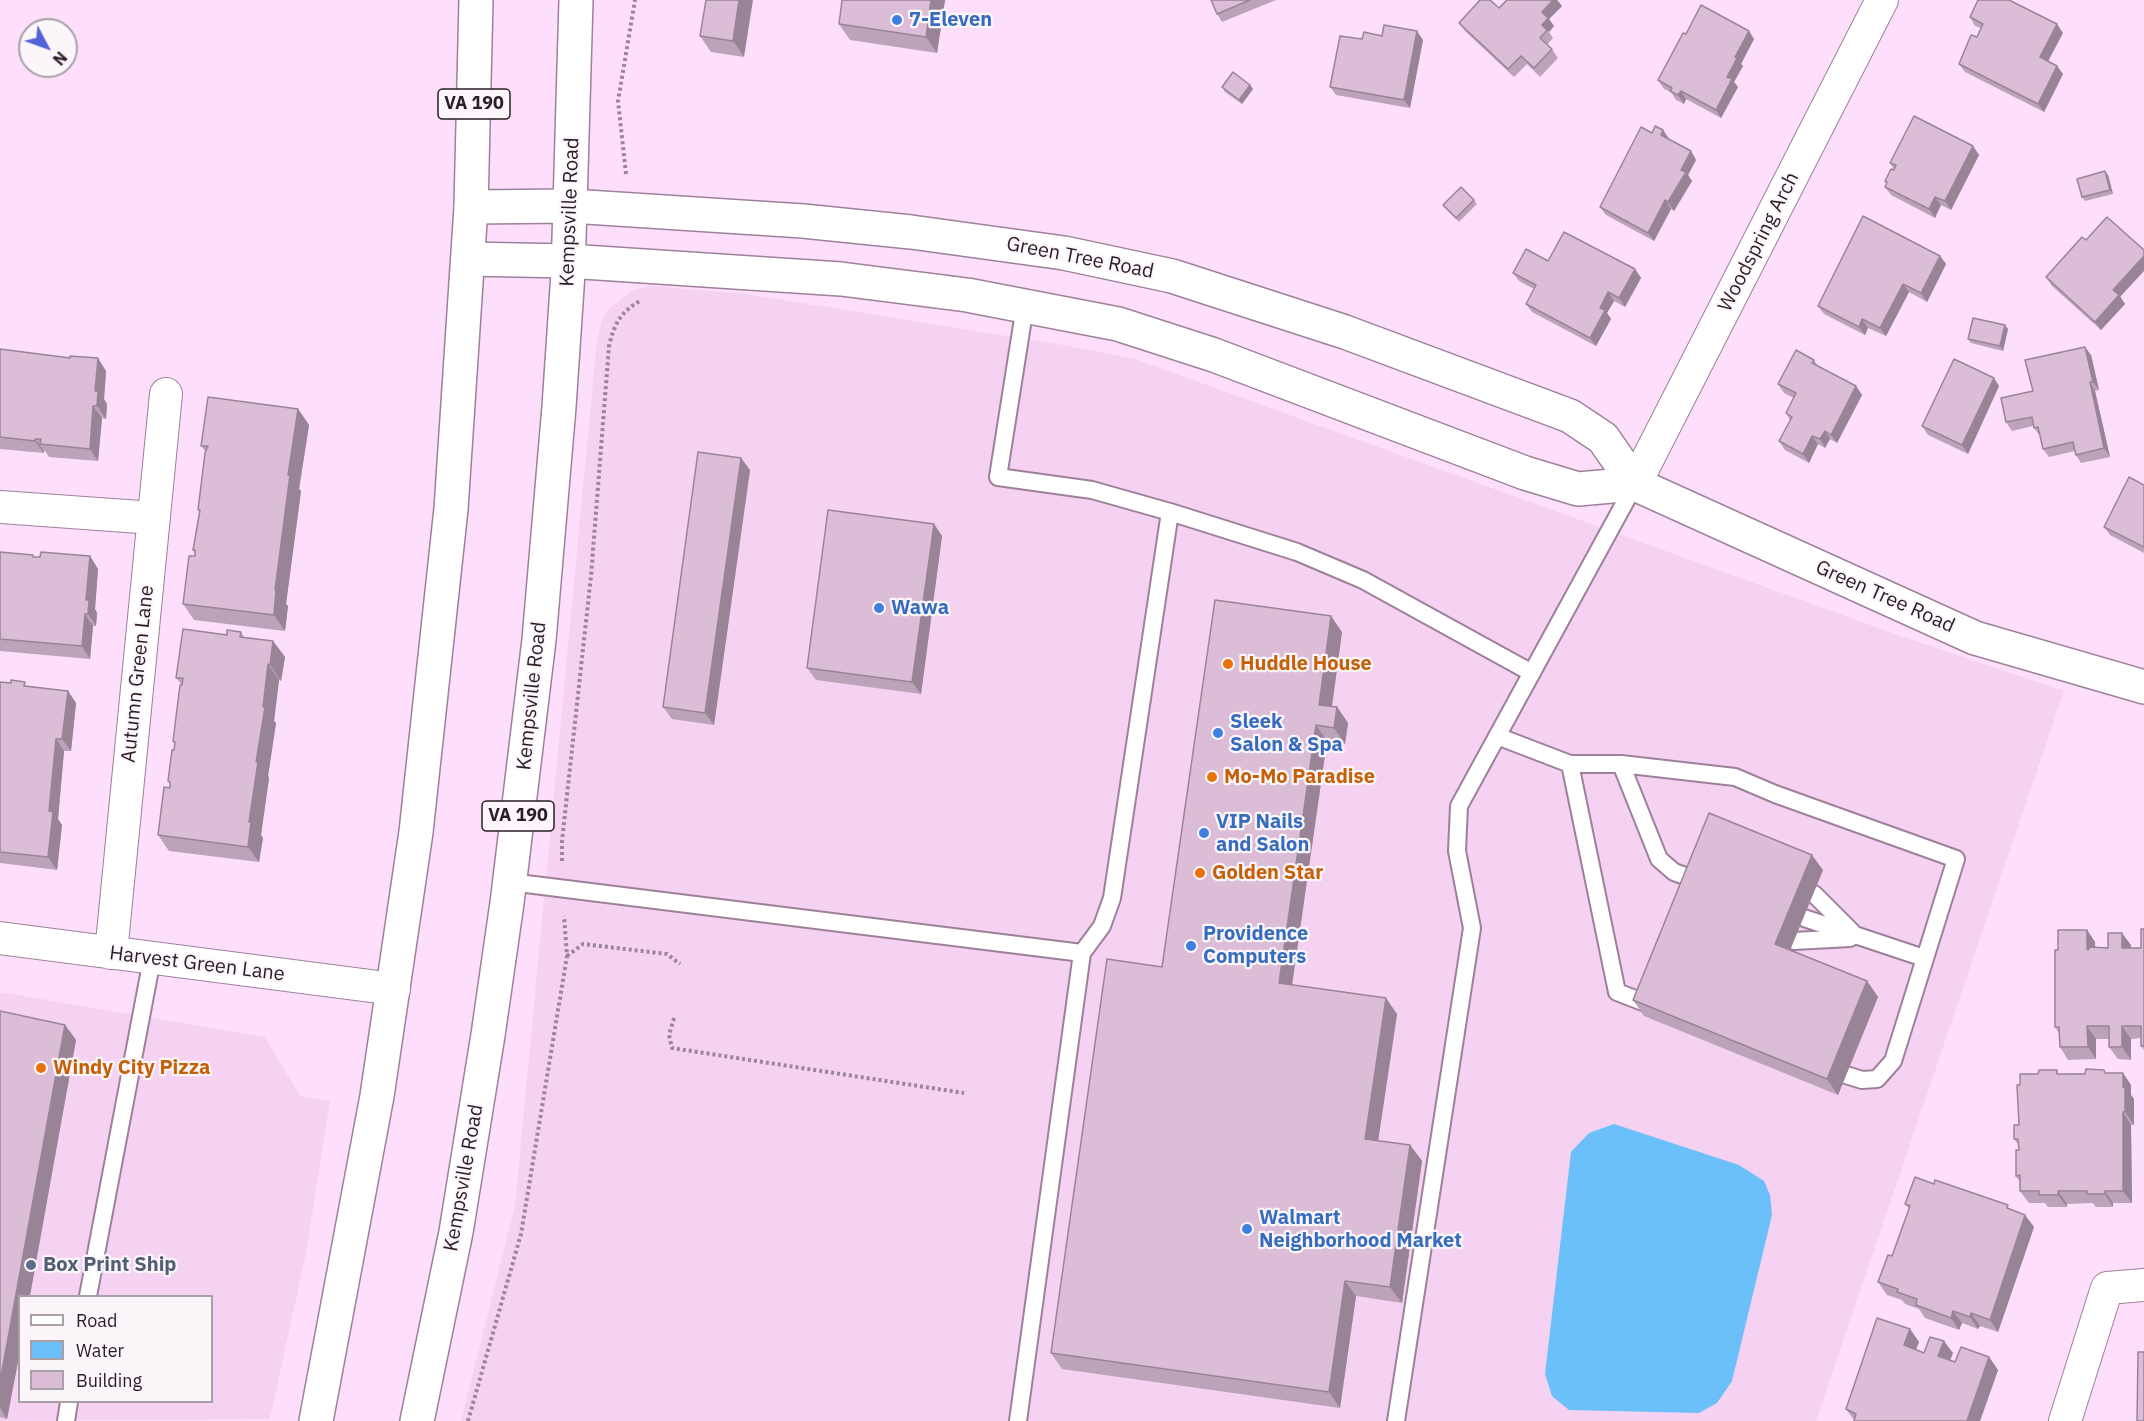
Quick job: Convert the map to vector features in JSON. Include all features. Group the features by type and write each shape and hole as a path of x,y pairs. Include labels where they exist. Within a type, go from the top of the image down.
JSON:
{"street":[{"name":"VA 190","path":"316,1421 373,1119 416,832 451,509 471,207 476,0"},
{"name":"Kempsville Road","path":"417,1421 456,1232 510,882 538,640 558,418 572,206 576,0"},
{"name":"Woodspring Arch","path":"1635,484 1882,0"},
{"name":"Green Tree Road","path":"471,207 572,206 803,221 922,233 1064,253 1172,276 1345,332 1570,416 1603,438 1635,484"},
{"name":"Green Tree Road","path":"468,259 568,261 841,279 968,295 1118,324 1214,355 1525,473 1578,489 1635,484 1975,638 2144,687"},
{"name":"Autumn Green Lane","path":"111,953 166,394"},
{"path":"0,507 154,518"},
{"name":"Harvest Green Lane","path":"0,938 394,989"},
{"path":"2066,1421 2107,1288 2144,1285"}],"lane":[{"path":"1025,306 998,477 1092,490 1297,552 1363,580 1532,673"},
{"path":"1396,1421 1472,928 1456,851 1459,806 1635,484"},
{"path":"1018,1421 1082,953 1102,926 1112,898 1170,512"},
{"path":"1497,736 1570,764 1621,764 1735,777 1775,794 1956,859 1893,1061 1877,1079 1862,1080 1846,1075"},
{"path":"1570,764 1617,992 1648,1004"},
{"path":"1621,764 1659,859 1692,886"},
{"path":"1674,872 1691,864"},
{"path":"510,882 1082,953"},
{"path":"1814,894 1857,937"},
{"path":"1804,918 1924,958"},
{"path":"1794,941 1857,937"},
{"path":"88,1295 152,958"},
{"path":"66,1421 69,1403"}],"path":[{"path":"631,209 618,101 635,0"},
{"path":"468,1421 521,1234 567,956 562,841 591,576 609,346 613,328 620,315 644,299 639,266"},
{"path":"567,956 583,945 667,954 681,964"},
{"path":"674,1018 669,1035 672,1048 964,1093"}],"shaded area":[{"path":"651,286 746,294 1063,345 1135,359 1898,635 2064,691 1816,1421 461,1421 515,1205 597,340 602,320 610,308 631,291"},
{"path":"0,992 265,1037 300,1096 330,1101 306,1253 270,1419 0,1421"}],"water":[{"path":"1614,1124 1739,1165 1764,1181 1770,1195 1772,1215 1732,1381 1717,1403 1699,1413 1569,1410 1552,1396 1545,1374 1571,1152 1589,1133"}],"building":[{"path":"706,0 739,0 733,41 700,36"},
{"path":"842,0 931,0 926,37 839,24"},
{"path":"1211,0 1250,0 1217,14"},
{"path":"1480,0 1490,0 1499,8 1507,0 1553,0 1542,12 1548,18 1542,25 1547,30 1540,38 1552,49 1534,68 1521,56 1508,69 1459,23"},
{"path":"1978,0 2009,0 2057,24 2040,57 2057,66 2038,104 1959,64 1971,35 1977,37 1983,24 1970,17"},
{"path":"1701,5 1749,31 1735,57 1737,58 1727,77 1732,79 1716,110 1681,91 1678,95 1670,91 1672,88 1658,80"},
{"path":"1384,25 1417,31 1404,100 1330,87 1340,36 1362,39 1364,32 1382,36"},
{"path":"1233,72 1250,85 1239,100 1222,87"},
{"path":"1914,116 1973,146 1945,201 1935,197 1929,209 1885,187 1887,182 1885,181 1891,169 1894,170 1896,165 1890,163"},
{"path":"1655,126 1663,130 1661,135 1691,151 1681,170 1686,172 1668,202 1665,200 1648,233 1600,207 1641,127 1652,133"},
{"path":"2105,171 2110,190 2082,197 2077,179"},
{"path":"1461,187 1474,200 1456,218 1443,205"},
{"path":"1863,216 1940,256 1921,293 1903,284 1880,328 1862,319 1859,327 1818,306"},
{"path":"2107,217 2144,250 2144,256 2113,290 2119,295 2095,322 2046,277 2082,237 2086,240"},
{"path":"1564,232 1635,269 1619,298 1608,292 1600,308 1605,310 1590,338 1526,304 1536,285 1513,273 1526,249 1548,261"},
{"path":"1973,318 2005,325 2000,346 1968,339"},
{"path":"2085,347 2104,448 2076,455 2073,442 2043,449 2038,427 2034,428 2032,417 2006,422 2001,398 2033,391 2025,360"},
{"path":"0,349 70,358 70,356 98,358 95,391 98,391 97,406 93,406 90,449 40,444 41,439 35,439 35,441 0,437"},
{"path":"1796,350 1814,360 1812,363 1856,386 1831,435 1825,431 1820,439 1812,436 1803,454 1779,441 1792,417 1786,413 1796,393 1778,384"},
{"path":"1954,359 1994,378 1962,445 1922,426"},
{"path":"208,397 298,409 288,475 290,475 275,590 274,615 183,604 189,556 195,556 195,550 193,550 200,510 198,510 205,453 208,446 201,446"},
{"path":"698,452 741,458 705,713 663,707"},
{"path":"2129,477 2144,485 2144,547 2104,527"},
{"name":"Wawa","path":"828,510 934,524 912,682 807,668"},
{"path":"0,552 33,555 33,557 40,557 41,552 90,556 86,600 89,600 88,614 85,614 82,646 0,639"},
{"name":"Walmart Neighborhood Market","path":"1215,600 1331,616 1319,705 1337,707 1334,728 1316,725 1279,983 1386,998 1365,1139 1410,1145 1390,1287 1345,1281 1329,1392 1051,1353 1107,959 1162,967"},
{"path":"183,629 227,635 227,630 241,632 240,637 273,641 256,762 258,762 249,822 251,822 248,847 158,835 164,787 170,788 168,781 175,742 173,741 180,685 182,685 183,678 176,678"},
{"path":"11,680 25,682 24,686 68,691 62,739 56,739 49,811 53,812 48,857 0,852 0,682 11,683"},
{"path":"1709,813 1812,855 1775,944 1867,981 1827,1079 1633,1000"},
{"path":"2141,929 2144,929 2144,1046 2141,1046 2141,1026 2122,1026 2122,1047 2109,1047 2109,1026 2087,1026 2088,1047 2060,1047 2059,1027 2055,1027 2055,950 2058,950 2058,930 2087,930 2088,950 2090,947 2108,948 2108,933 2122,933 2122,948 2141,948"},
{"path":"0,1011 65,1025 0,1382"},
{"path":"2086,1069 2104,1070 2105,1073 2123,1073 2125,1112 2123,1112 2123,1191 2087,1194 2087,1191 2058,1191 2058,1195 2039,1195 2039,1191 2020,1191 2020,1175 2016,1176 2018,1139 2014,1139 2014,1125 2019,1125 2017,1085 2020,1085 2020,1074 2038,1074 2039,1070 2057,1070 2057,1074 2085,1074"},
{"path":"1915,1177 1934,1184 1935,1180 2008,1205 2007,1208 2025,1215 1990,1320 1971,1313 1970,1317 1953,1311 1951,1318 1916,1305 1917,1299 1878,1282 1888,1255 1892,1256 1910,1206 1905,1204"},
{"path":"1877,1318 1910,1329 1904,1345 1924,1353 1930,1337 1944,1341 1938,1356 1955,1362 1961,1347 1989,1357 1967,1421 1854,1421 1856,1414 1846,1409"},
{"path":"2138,1352 2144,1352 2144,1421 2137,1421"}],"place":[{"name":"7-Eleven","path":"897,20"},
{"name":"Wawa","path":"879,608"},
{"name":"Huddle House","path":"1228,664"},
{"name":"Sleek Salon & Spa","path":"1218,733"},
{"name":"Mo-Mo Paradise","path":"1212,777"},
{"name":"VIP Nails and Salon","path":"1204,833"},
{"name":"Golden Star","path":"1200,873"},
{"name":"Providence Computers","path":"1191,946"},
{"name":"Windy City Pizza","path":"41,1068"},
{"name":"Walmart Neighborhood Market","path":"1247,1229"},
{"name":"Box Print Ship","path":"31,1265"}]}
